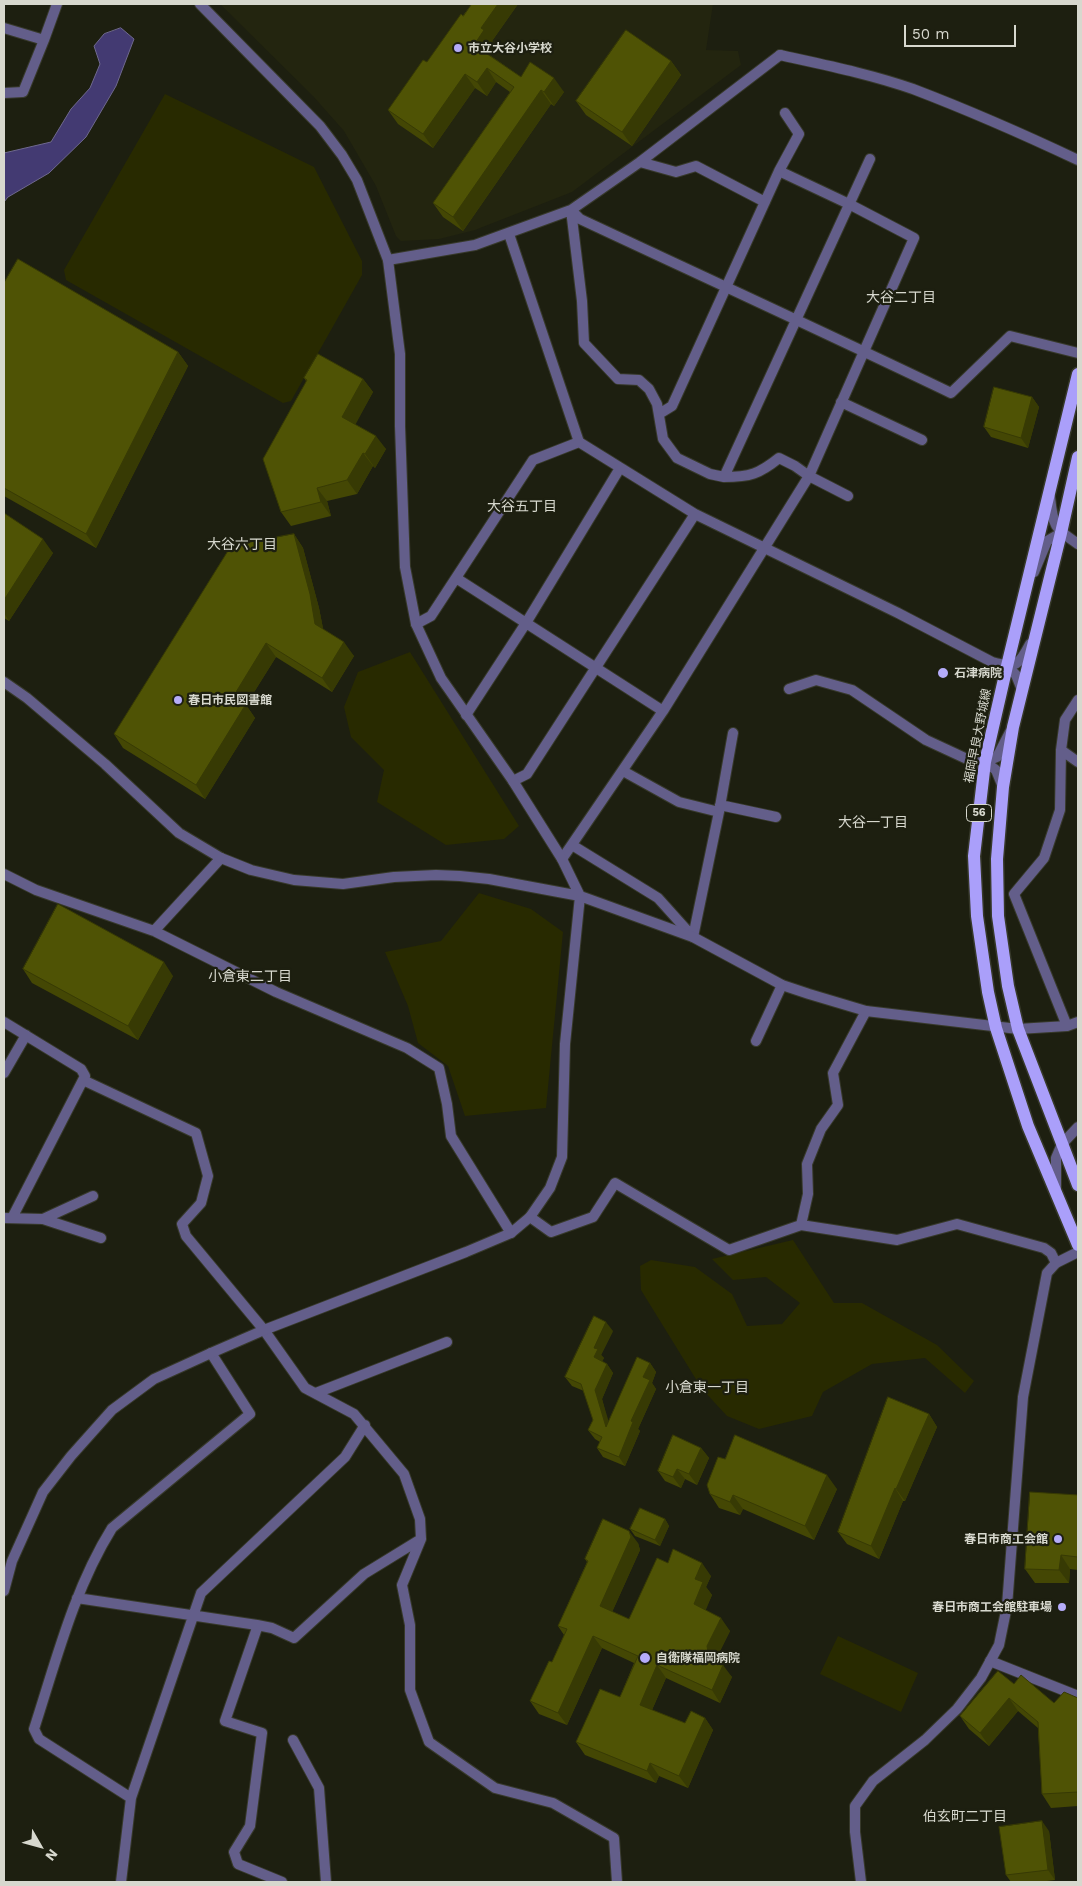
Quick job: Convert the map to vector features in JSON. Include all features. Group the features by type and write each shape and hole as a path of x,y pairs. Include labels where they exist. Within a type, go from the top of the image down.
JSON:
{"main road":[{"name":"福岡早良大野城線","path":"1078,374 985,762 974,856 978,926 988,992 996,1028 1028,1126 1078,1245"},
{"name":"56","path":"1078,457 1013,727 1003,787 997,859 998,916 1008,986 1018,1029 1078,1185"}],"street":[{"path":"4,93 24,92 57,4"},
{"path":"4,1590 12,1562 43,1492 71,1456 112,1410 154,1380 211,1353 264,1330 511,1233 530,1217 550,1188 562,1157 565,1044 580,896 562,859 513,781 441,678 416,624 405,567 400,426 400,354 388,260 357,180 342,155 320,126 200,4"},
{"path":"4,28 44,40"},
{"path":"388,260 475,245 571,210 640,162 780,56 836,67 912,89 1078,160"},
{"path":"658,414 672,406 779,171 798,134 785,113"},
{"path":"724,477 870,159"},
{"path":"640,162 676,172 696,166 765,202"},
{"path":"562,859 663,711 809,476 914,238 849,204 779,171"},
{"path":"571,210 580,220 951,393 1010,336 1078,353"},
{"path":"571,210 582,301 584,343 618,379 639,380 649,389 657,404 663,439 677,458 710,474 724,477 746,477 767,468 779,458 848,496"},
{"path":"509,234 579,442 695,514 992,662 1007,666 1016,665 1023,658 1037,629"},
{"path":"841,402 922,440"},
{"path":"416,624 431,616 533,460 579,442"},
{"path":"466,715 526,623 620,468"},
{"path":"1050,494 1052,518 1061,533 1078,544"},
{"path":"513,781 527,774 597,669 695,514"},
{"path":"1026,590 1047,541 1061,533"},
{"path":"456,578 663,711"},
{"path":"1007,666 1016,675 1022,690"},
{"path":"789,689 816,680 852,690 926,740 967,759 985,762 996,770 1003,787"},
{"path":"4,682 27,698 105,764 179,834 220,858 251,870 294,880 343,884 394,877 436,875 489,878 580,896 693,937 782,985 866,1011 956,1021 996,1028 1018,1029 1067,1026 1078,1022"},
{"path":"1067,1026 1014,894 1044,858 1060,810 1061,750 1065,720 1078,700"},
{"path":"985,762 996,757 1013,727"},
{"path":"693,937 733,733"},
{"path":"1061,750 1078,762"},
{"path":"623,771 679,802 776,817"},
{"path":"572,845 658,898 693,937"},
{"path":"154,931 220,858"},
{"path":"4,874 36,890 154,931 276,992 406,1048 439,1068 447,1104 451,1136 511,1233"},
{"path":"756,1041 782,985"},
{"path":"801,1224 808,1194 807,1164 821,1130 838,1105 833,1073 866,1011"},
{"path":"4,1022 81,1069 85,1076 8,1218 43,1219 101,1238"},
{"path":"4,1074 26,1035"},
{"path":"83,1080 196,1133 208,1176 201,1203 182,1224 186,1236 264,1330 305,1388 354,1414 404,1474 420,1519 421,1539 402,1585 410,1625 410,1690 429,1742 494,1788 553,1803 614,1838 616,1882"},
{"path":"1056,1192 1056,1158 1062,1144 1078,1126"},
{"path":"530,1217 551,1232 593,1217 615,1183 730,1250 801,1224 897,1240 957,1224 1044,1248 1051,1254 1056,1263"},
{"path":"43,1219 93,1196"},
{"path":"861,1882 855,1832 855,1806 873,1782 925,1740 957,1709 981,1678 999,1645 1007,1606 1023,1397 1047,1273 1056,1263 1078,1252"},
{"path":"316,1393 446,1342"},
{"path":"132,1798 39,1739 34,1729 77,1598 97,1553 112,1528 250,1414 211,1353"},
{"path":"121,1882 132,1798 201,1593 345,1457 365,1425"},
{"path":"77,1598 258,1625 272,1628 294,1638 364,1574 421,1539"},
{"path":"258,1625 225,1721 262,1733 250,1826 234,1852 238,1864 282,1882"},
{"path":"990,1661 1078,1696"},
{"path":"293,1740 319,1788 326,1882"}],"shaded area":[{"path":"220,4 713,4 706,50 738,51 741,65 572,192 475,230 439,239 401,241 396,236 376,186 344,131 313,96"},
{"path":"121,28 134,39 116,86 86,137 49,173 8,197 4,202 4,153 51,142 71,109 90,88 100,64 94,46 104,34"},
{"path":"165,94 314,167 362,261 362,275 291,401 283,403 66,280 64,270"},
{"path":"410,652 519,826 504,839 446,845 377,802 384,770 351,737 344,707 358,672"},
{"path":"479,893 531,909 563,932 546,1108 465,1116 448,1066 418,1043 408,1006 385,952 441,941"},
{"path":"793,1240 834,1303 862,1303 937,1345 974,1381 965,1393 925,1358 872,1364 823,1392 812,1416 759,1429 727,1416 702,1389 641,1290 640,1266 651,1260 695,1267 732,1294 747,1326 782,1324 800,1303 766,1277 733,1280 712,1259"},
{"path":"838,1636 918,1673 901,1712 820,1674"}],"building":[{"path":"472,4 498,4 481,28 484,30 474,45 521,77 530,62 554,78 544,92 541,90 453,217 433,203 514,87 487,68 477,82 465,74 423,134 388,110 423,60 427,62 461,14 463,16"},
{"path":"626,30 671,61 622,132 576,101"},
{"path":"18,259 178,352 86,534 4,488 4,283"},
{"path":"318,354 363,379 342,417 376,436 347,480 317,488 321,502 281,512 263,459 307,380 304,378"},
{"path":"994,387 1032,397 1021,438 984,427"},
{"path":"4,513 43,539 4,600"},
{"path":"294,534 310,594 315,624 344,642 322,678 266,643 233,697 246,704 196,785 114,734 231,546"},
{"path":"58,904 164,962 128,1026 23,969"},
{"path":"594,1316 606,1322 594,1348 598,1349 594,1357 607,1364 595,1390 606,1427 637,1357 650,1363 643,1377 650,1380 631,1421 633,1422 619,1457 597,1448 602,1437 588,1430 593,1420 581,1384 565,1377"},
{"path":"888,1397 929,1414 871,1546 838,1532"},
{"path":"673,1435 701,1448 689,1474 677,1469 673,1477 658,1471"},
{"path":"735,1435 827,1475 805,1526 733,1495 730,1502 710,1494 707,1485 718,1457 725,1459"},
{"name":"春日市商工会館","path":"1030,1492 1078,1495 1078,1557 1061,1555 1059,1570 1025,1569"},
{"path":"640,1508 665,1519 655,1540 630,1529"},
{"path":"603,1519 629,1531 631,1537 600,1606 629,1619 657,1558 668,1563 673,1549 702,1563 695,1579 703,1582 694,1604 721,1618 707,1646 709,1658 723,1665 712,1690 657,1665 640,1705 685,1723 691,1711 705,1718 679,1776 650,1763 647,1771 576,1742 600,1689 620,1697 638,1656 593,1636 558,1713 530,1701 549,1661 552,1662 567,1629 558,1626 588,1561 585,1559"},
{"path":"998,1671 1014,1684 1021,1675 1054,1703 1064,1692 1078,1698 1078,1792 1042,1794 1038,1722 1009,1698 980,1733 960,1716"},
{"path":"1042,1821 1048,1870 1006,1875 999,1827"}],"place":[{"name":"市立大谷小学校","path":"458,48"},
{"name":"石津病院","path":"943,673"},
{"name":"春日市民図書館","path":"178,700"},
{"name":"春日市商工会館","path":"1058,1539"},
{"name":"春日市商工会館駐車場","path":"1062,1607"},
{"name":"自衛隊福岡病院","path":"645,1658"}],"district":[{"name":"大谷二丁目","path":"901,298"},
{"name":"大谷五丁目","path":"522,507"},
{"name":"大谷六丁目","path":"242,545"},
{"name":"大谷一丁目","path":"873,823"},
{"name":"小倉東二丁目","path":"250,977"},
{"name":"小倉東一丁目","path":"707,1388"},
{"name":"伯玄町二丁目","path":"965,1817"}]}
